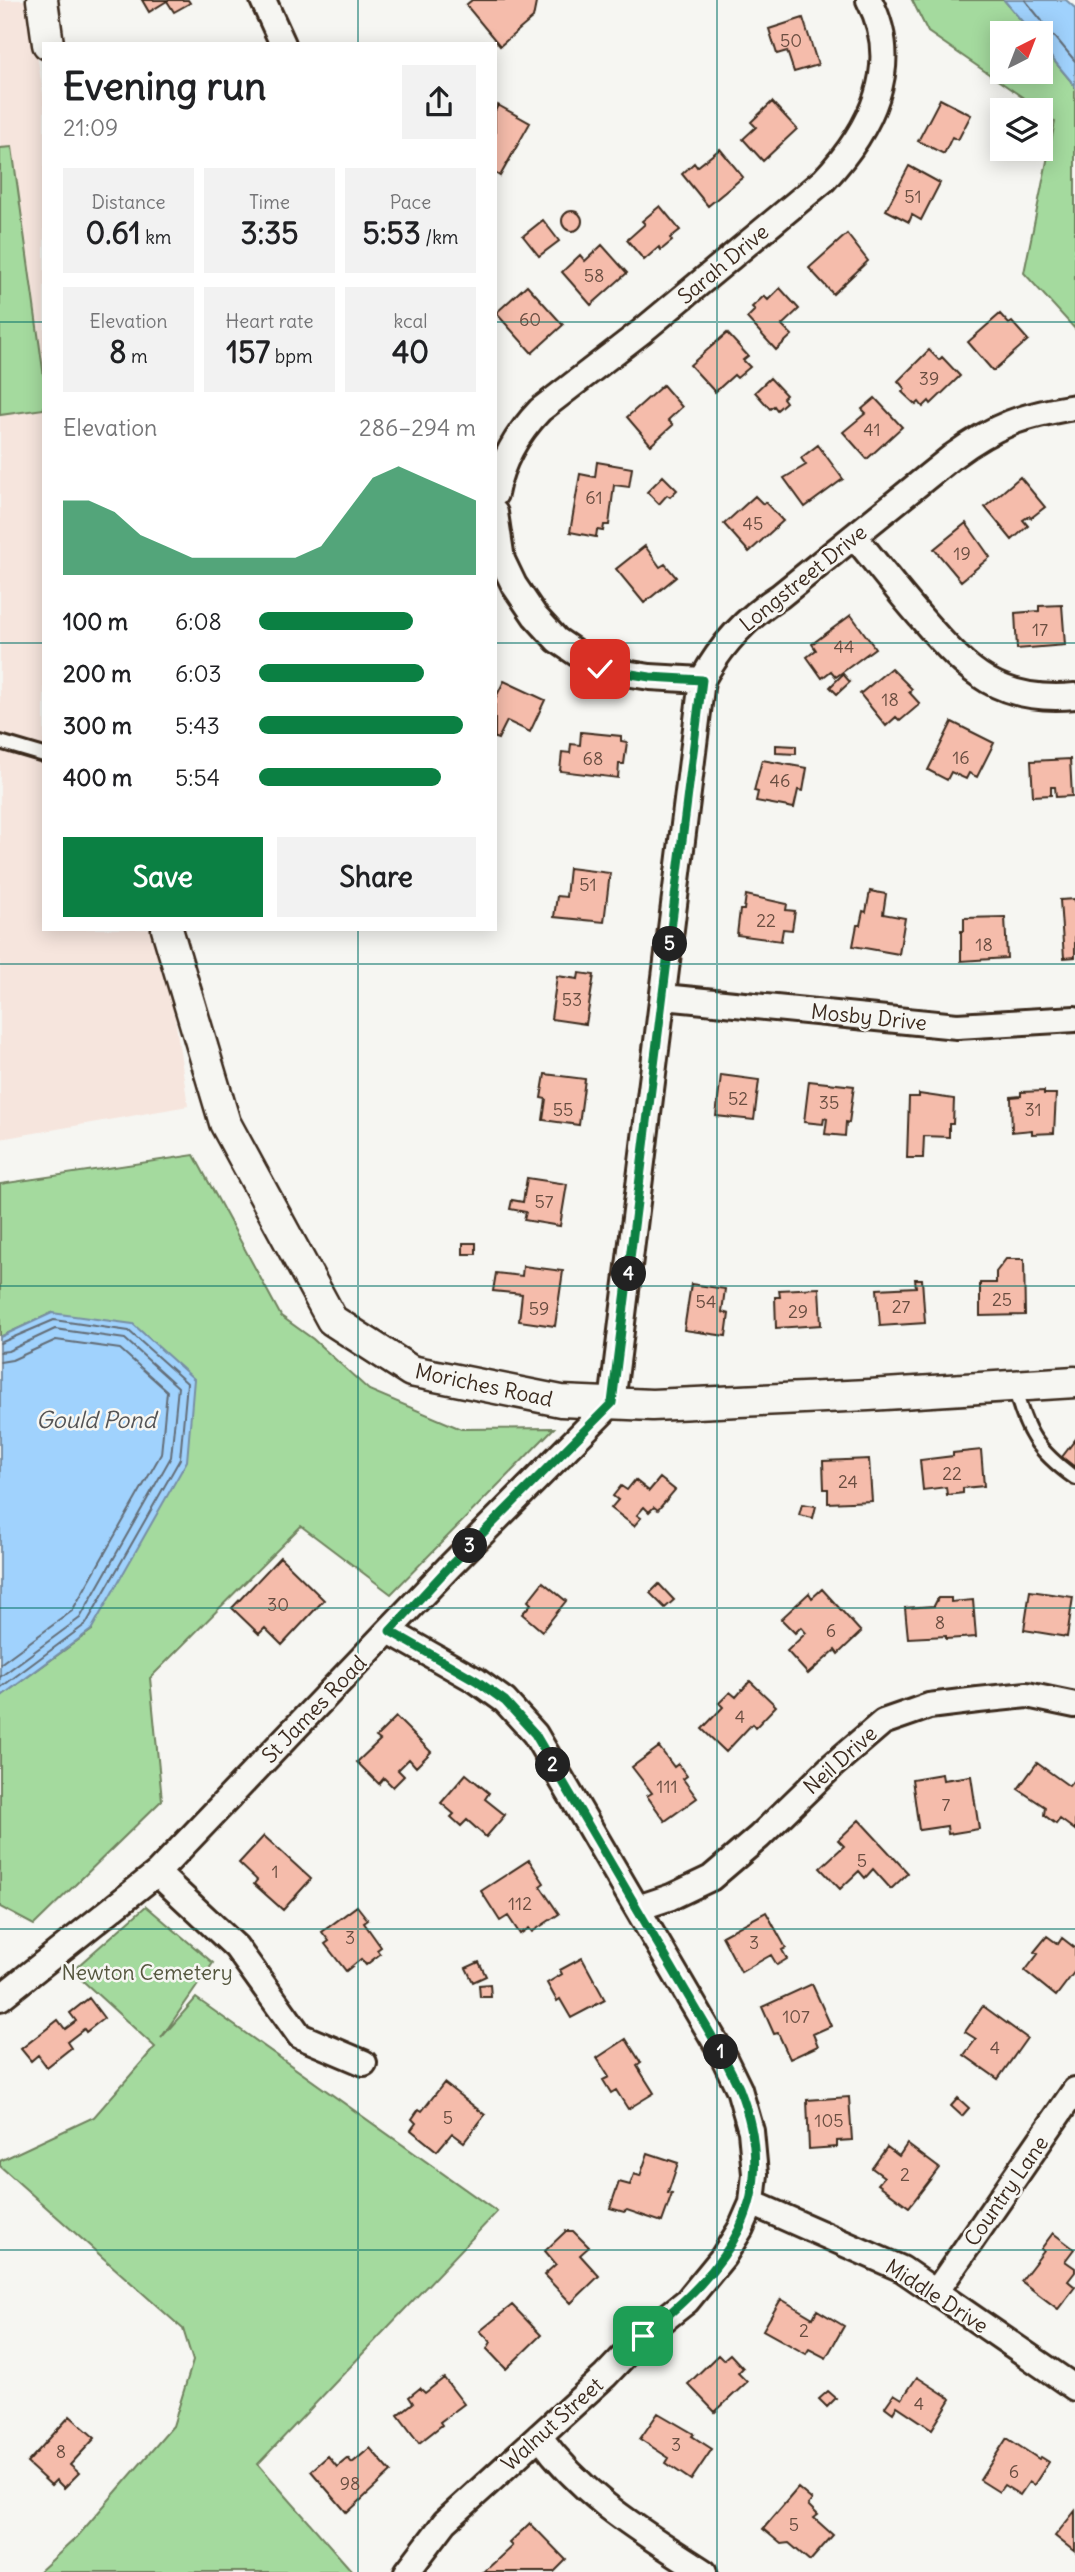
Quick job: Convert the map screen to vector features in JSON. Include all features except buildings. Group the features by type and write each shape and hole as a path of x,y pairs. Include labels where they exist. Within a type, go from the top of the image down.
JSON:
{"street":[{"path":"42,0 48,42"},
{"path":"263,0 283,42"},
{"name":"Sarah Drive","path":"497,487 505,457 528,422 540,410 641,332 824,180 839,164 870,115 883,80 881,31 869,0"},
{"name":"Longstreet Drive","path":"612,1403 702,680 716,654 760,609 780,596 977,438 1005,423 1075,407"},
{"path":"497,526 502,560 514,585 535,616 557,639 600,669 650,677 702,680"},
{"path":"854,536 957,659 979,676 1023,694 1051,698 1075,696"},
{"name":"Moriches Road","path":"168,931 225,1123 332,1320 411,1371 561,1401 652,1405 1075,1382"},
{"name":"Mosby Drive","path":"664,997 957,1026 1075,1019"},
{"name":"St James Road","path":"0,1998 157,1873 449,1567 612,1403"},
{"name":"Walnut Street","path":"390,1631 477,1681 505,1701 535,1734 720,2050 739,2089 751,2131 755,2174 752,2203 741,2228 723,2257 687,2301 643,2336 605,2376 444,2522 407,2572"},
{"name":"Neil Drive","path":"638,1908 671,1897 711,1878 883,1721 929,1706 1027,1695 1075,1705"},
{"path":"157,1873 236,1947 300,2036 365,2063"},
{"name":"Country Lane","path":"936,2292 1075,2090"},
{"name":"Middle Drive","path":"752,2203 902,2269 1075,2388"},
{"path":"539,2436 560,2465 614,2513 704,2572"}],"lane":[{"path":"0,742 42,754"},
{"path":"1014,1386 1023,1421 1031,1434 1041,1449 1075,1478"}],"shaded area":[{"path":"0,0 29,0 42,88 42,931 162,931 188,1106 0,1139"}],"green space":[{"path":"912,0 1004,0 1022,21 990,21 990,75 928,32"},
{"path":"1054,61 1075,86 1075,329 1024,273 1047,161 1053,161 1055,122 1053,98 1024,98 1003,84 1054,84"},
{"path":"12,147 42,363 42,409 0,415 0,148"},
{"path":"194,1155 281,1316 313,1339 369,1390 461,1429 554,1428 391,1594 301,1526 150,1678 162,1800 34,1925 0,1907 0,1697 92,1630 52,1313 0,1337 0,1184"},
{"name":"Newton Cemetery","path":"146,1906 213,1963 161,2038 196,1998 497,2212 258,2464 350,2572 39,2572 77,2537 173,2426 193,2361 183,2329 0,2166 0,2161 94,2117 155,2047 72,1971"}],"water":[{"path":"1004,0 1066,0 1075,8 1075,86 1054,61 1054,21 1022,21"},
{"name":"Gould Pond","path":"52,1313 133,1324 194,1379 187,1461 91,1630 0,1697 0,1337"}],"route":[{"path":"600,669 668,679 702,680 612,1403 449,1567 390,1631 477,1681 505,1701 535,1734 720,2050 739,2089 751,2131 755,2174 752,2203 741,2228 723,2257 687,2301 643,2336"}]}
